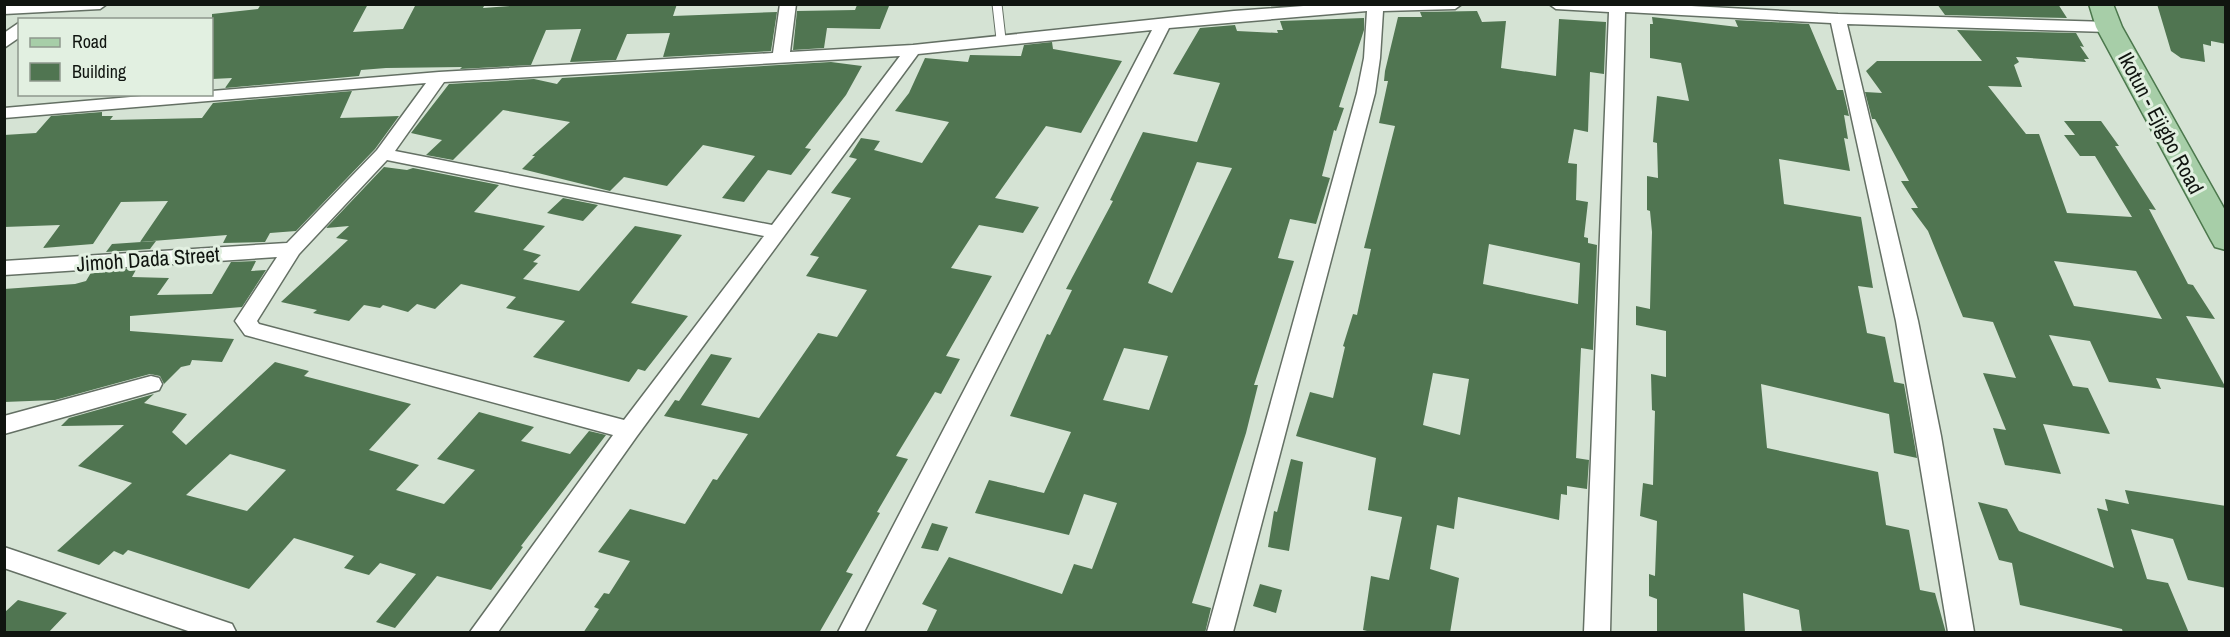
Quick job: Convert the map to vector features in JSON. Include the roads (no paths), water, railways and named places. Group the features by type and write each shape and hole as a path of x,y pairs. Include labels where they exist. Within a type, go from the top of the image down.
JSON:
{"main road":[{"name":"Ikotun - Ejigbo Road","path":"2111,12 2129,22 2226,194"},
{"name":"Ikotun - Ejigbo Road","path":"2111,12 2226,240"}],"street":[{"path":"4,9 100,4"},
{"path":"781,57 788,4"},
{"path":"213,95 439,76 914,50 1163,23 1232,10 1455,4"},
{"path":"1556,4 1838,19 2111,12"},
{"path":"1220,633 1366,93 1372,58 1375,6"},
{"path":"1597,633 1617,6"},
{"path":"29,18 38,7"},
{"path":"1838,19 1907,321 1929,436 1960,633"},
{"path":"850,633 1163,23"},
{"path":"4,43 18,29"},
{"path":"483,633 629,430 914,50"},
{"path":"439,76 383,154 292,249 246,321 252,330 629,430"},
{"path":"4,113 204,96"},
{"path":"383,154 777,232"},
{"name":"Jimoh Dada Street","path":"4,268 292,249"},
{"path":"4,425 151,384"},
{"path":"4,557 223,633"}],"lane":[{"path":"996,4 1002,39"}]}
